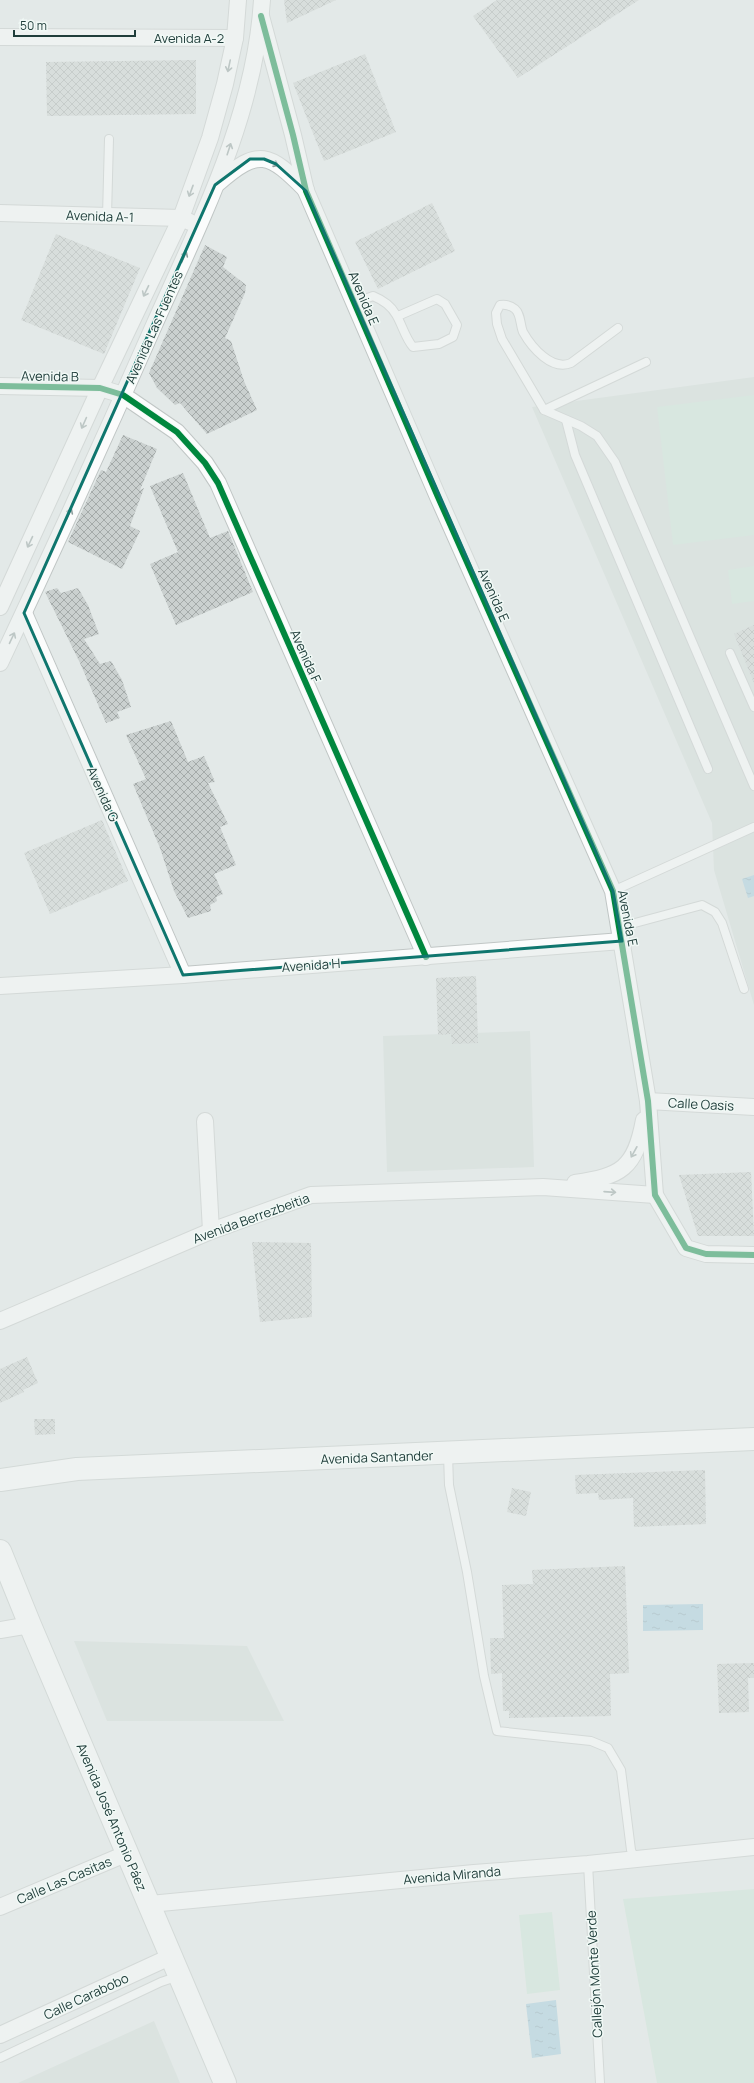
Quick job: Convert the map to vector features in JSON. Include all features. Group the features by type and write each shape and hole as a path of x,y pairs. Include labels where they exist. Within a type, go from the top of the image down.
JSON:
{"street":[{"name":"Avenida Las Fuentes","path":"1,605 100,388 181,218 210,138 225,84 235,38 238,0"},
{"name":"Avenida Las Fuentes","path":"0,664 123,396 199,225 215,185 244,105 253,66 262,0"},
{"name":"Avenida E","path":"261,16 293,135 306,191 438,497 613,891 648,1101 656,1195"},
{"name":"Avenida A-2","path":"0,37 235,38"},
{"name":"Avenida E","path":"215,185 235,168 250,159 264,159 286,170 306,191"},
{"name":"Avenida A-1","path":"0,213 181,218 199,225"},
{"name":"Avenida B","path":"0,386 100,388 123,396"},
{"name":"Avenida F","path":"123,396 177,432 205,463 218,483 426,957"},
{"path":"1,605 24,613"},
{"name":"Avenida G","path":"24,613 183,975"},
{"name":"Avenida H","path":"0,986 183,975 426,957 621,934"},
{"name":"Calle Oasis","path":"648,1101 754,1107"},
{"name":"Avenida Berrezbeitia","path":"0,1321 211,1231 311,1195 543,1187 600,1179 614,1174 626,1165 634,1154 641,1138 648,1101"},
{"path":"205,1121 211,1231"},
{"name":"Avenida Berrezbeitia","path":"543,1187 656,1195"},
{"path":"656,1195 686,1248 706,1254 754,1255"},
{"name":"Avenida Santander","path":"0,1480 77,1470 754,1439"},
{"name":"Avenida José Antonio Páez","path":"0,1551 225,2083"},
{"path":"0,1630 30,1625"},
{"name":"Avenida Miranda","path":"150,1904 474,1873 588,1864 754,1847"},
{"name":"Calle Las Casitas","path":"0,1907 128,1853"},
{"name":"Calle Carabobo","path":"0,2035 176,1966"}],"lane":[{"path":"107,216 109,139"},
{"path":"354,303 373,296 387,304 398,316 406,338 413,347 438,344 453,337 457,325 445,304 437,299 398,316"},
{"path":"618,328 571,363 564,366 552,363 533,345 523,331 515,309 508,304 500,305 496,314 497,324 502,339 544,410 597,436 615,462 754,786"},
{"path":"544,410 646,362"},
{"path":"566,420 575,456 708,770"},
{"path":"730,652 754,707"},
{"path":"613,891 754,827"},
{"path":"621,934 702,905 715,912 722,923 744,989"},
{"path":"448,1454 449,1485 467,1572 484,1676 497,1731 591,1741 608,1748 621,1770 631,1850 635,1859"},
{"name":"Callejón Monte Verde","path":"588,1864 600,2083"},
{"path":"0,2058 161,1982 176,1966"}],"highlighted area":[{"path":"250,159 264,159 276,164 306,191 613,891 622,941 183,975 24,613 215,185"}],"shaded area":[{"path":"754,377 754,1005 714,870 712,823 532,407"},
{"path":"530,1031 534,1167 387,1172 383,1036"},
{"path":"74,1641 247,1646 284,1721 107,1721"},
{"path":"154,2021 180,2083 18,2083"}],"green space":[{"path":"754,395 754,535 673,545 657,407"},
{"path":"754,566 754,601 732,604 728,570"},
{"path":"754,1889 754,2083 657,2083 623,1899"},
{"path":"552,1912 560,1990 527,1994 519,1915"}],"water":[{"path":"754,875 754,896 748,898 742,879"},
{"path":"703,1604 703,1630 643,1631 643,1605"},
{"path":"556,2000 561,2054 532,2058 526,2004"}],"building":[{"path":"284,0 336,0 287,23"},
{"path":"497,0 639,0 518,78 473,16"},
{"path":"365,54 396,132 324,161 293,83"},
{"path":"196,60 196,114 47,116 46,62"},
{"path":"432,203 455,251 378,289 355,242"},
{"path":"56,234 140,268 104,354 21,320"},
{"path":"205,245 227,257 223,267 246,285 245,293 225,338 231,341 244,381 257,410 207,434 180,403 175,405 157,388 149,373"},
{"path":"123,435 157,449 140,490 144,488 130,526 140,531 122,569 68,542 101,470 106,472"},
{"path":"183,473 210,538 228,531 253,592 176,625 150,564 178,552 150,486"},
{"path":"57,588 61,593 78,588 88,605 99,634 84,639 100,664 111,661 122,680 131,707 117,712 120,718 106,723 80,663 45,592"},
{"path":"754,625 754,683 734,634"},
{"path":"171,721 188,762 204,756 215,782 208,783 228,824 220,827 236,865 214,874 223,894 216,897 217,901 210,905 211,911 188,918 174,891 160,848 133,784 146,779 126,735"},
{"path":"102,820 128,881 50,914 24,853"},
{"path":"476,976 478,1043 452,1044 451,1034 438,1035 436,978"},
{"path":"751,1172 754,1236 698,1236 679,1175"},
{"path":"252,1242 311,1243 312,1317 260,1322"},
{"path":"27,1357 38,1383 23,1390 24,1392 0,1403 0,1369"},
{"path":"34,1419 55,1419 55,1434 35,1435"},
{"path":"705,1470 706,1524 634,1527 633,1498 599,1500 598,1493 576,1494 575,1475"},
{"path":"512,1488 531,1492 526,1516 507,1512"},
{"path":"625,1566 629,1673 610,1674 611,1716 509,1718 509,1711 503,1711 502,1673 491,1674 490,1638 504,1638 502,1585 533,1584 532,1570"},
{"path":"754,1663 754,1678 748,1678 749,1712 719,1713 717,1664"}],"cycle path":[{"path":"261,16 293,135 306,191 438,497 613,891 648,1101 655,1195 686,1248 706,1254 754,1255"},
{"path":"0,386 100,388 123,395 177,432 205,463 218,483 426,957"}]}
